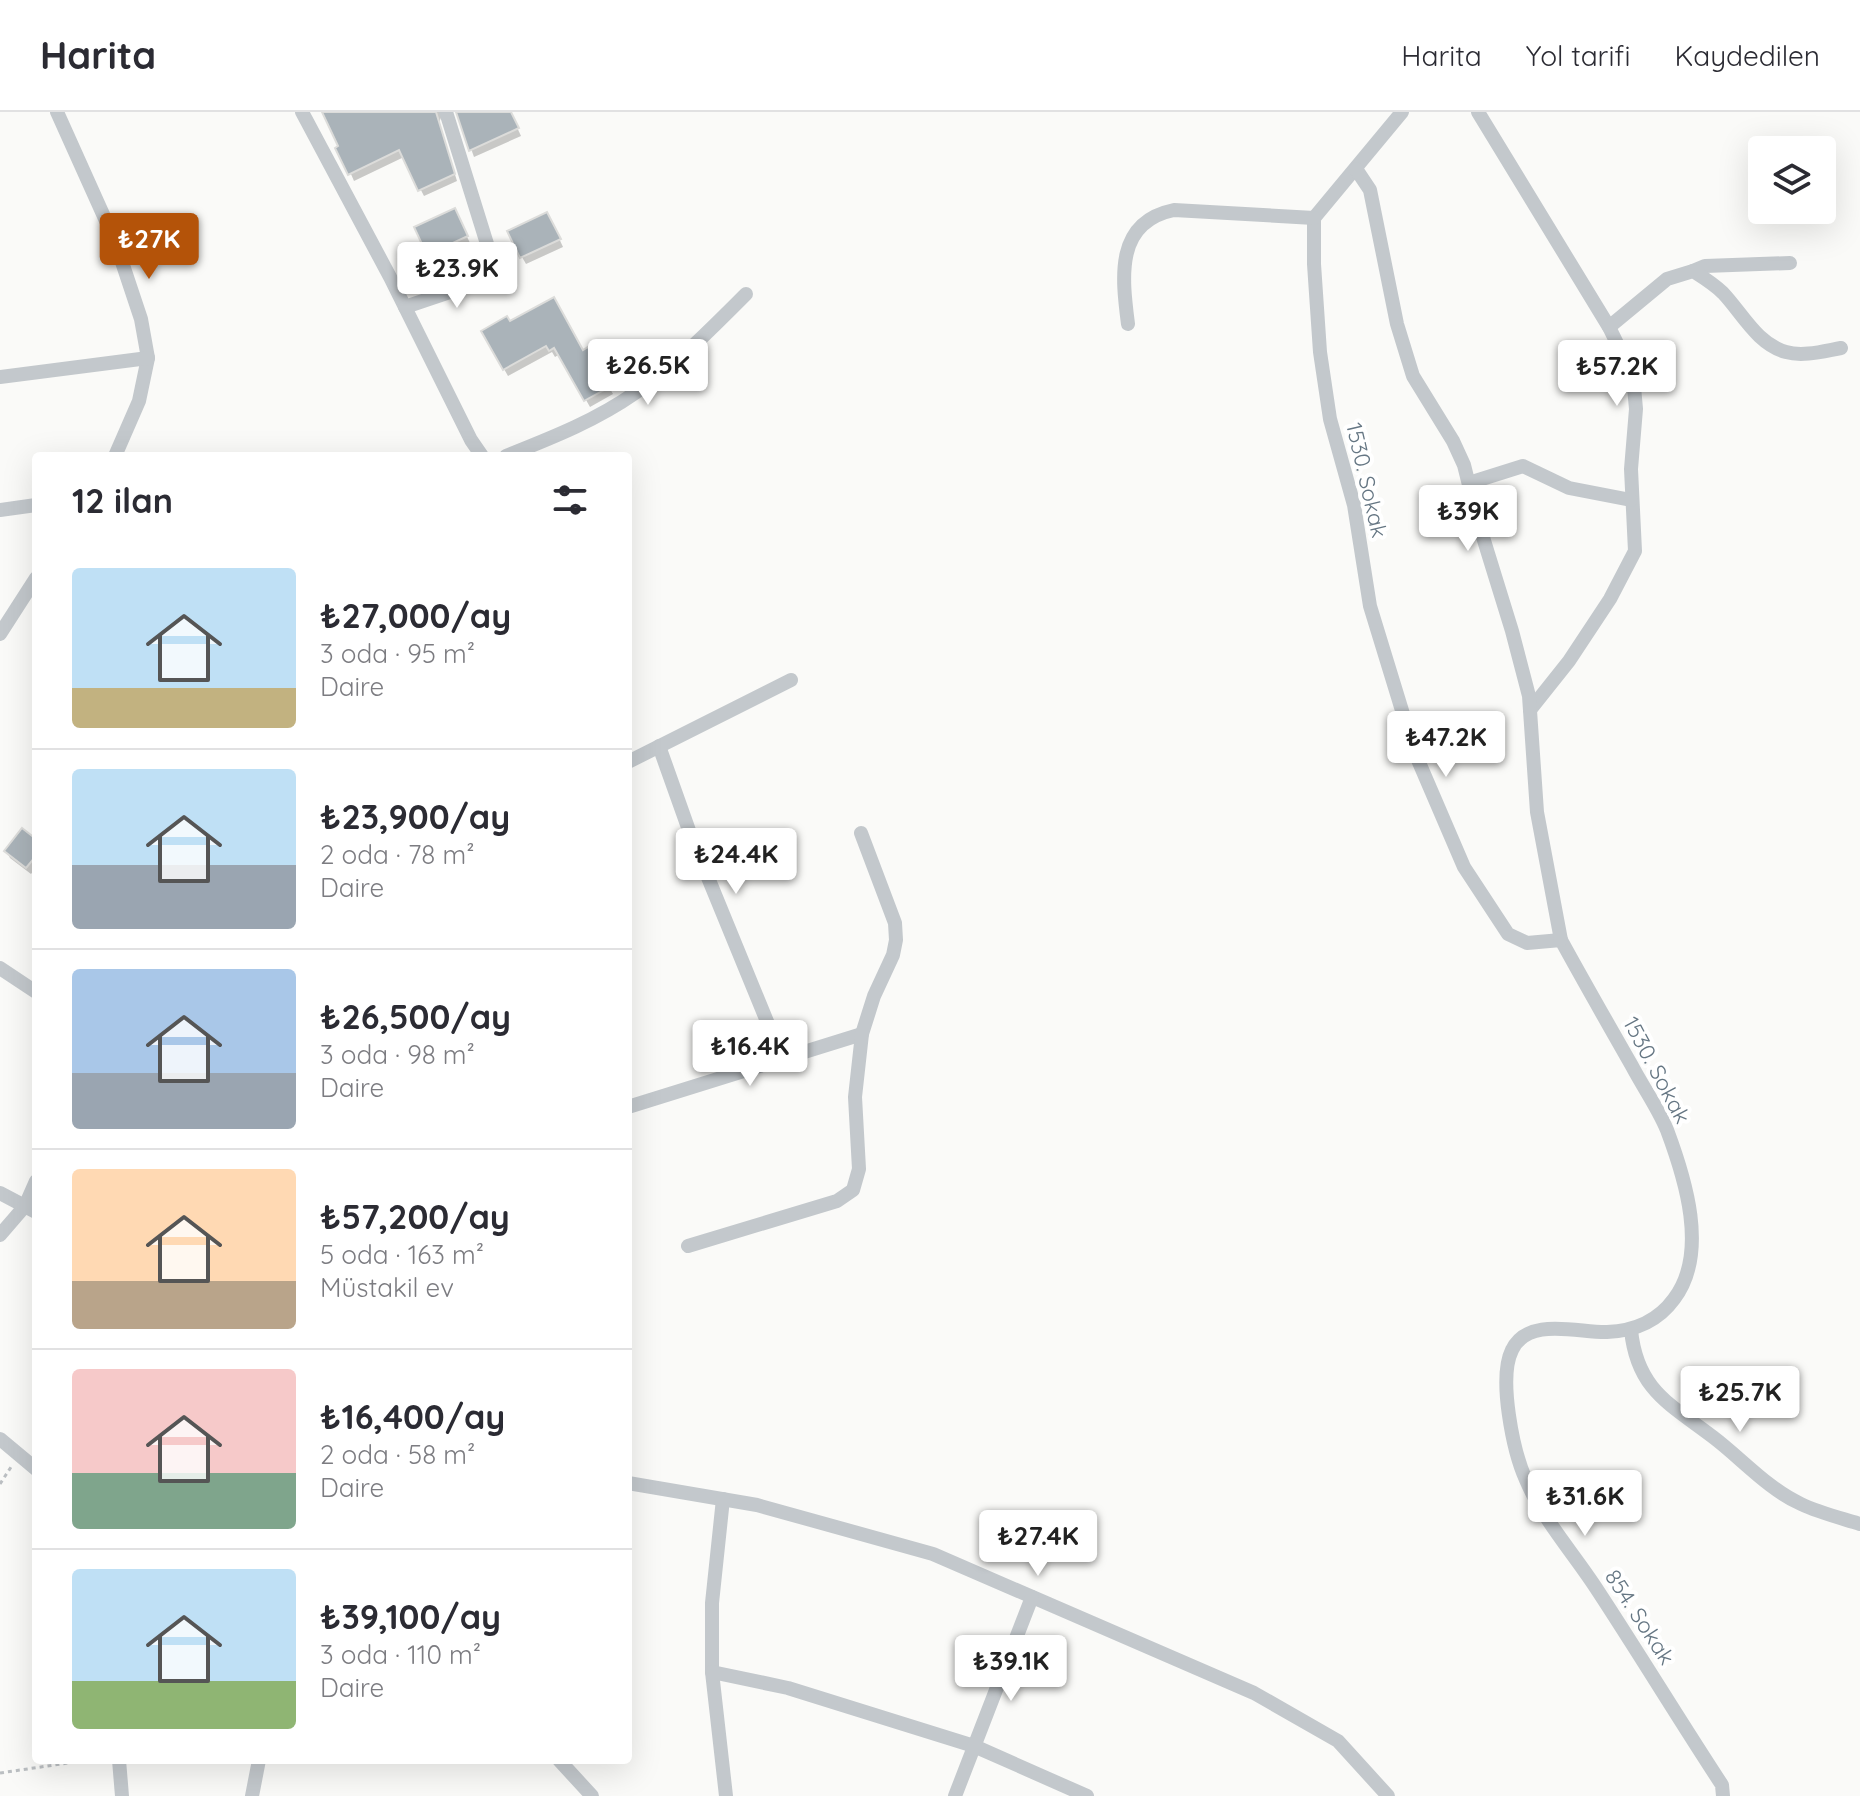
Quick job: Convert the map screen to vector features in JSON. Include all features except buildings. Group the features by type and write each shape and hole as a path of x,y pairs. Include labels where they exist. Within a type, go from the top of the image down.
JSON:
{"street":[{"path":"57,112 115,241 141,319 148,358 132,422 117,452"},
{"path":"302,112 479,452"},
{"path":"405,307 497,276 446,112"},
{"path":"1128,324 1124,294 1125,259 1135,231 1153,216 1174,210 1314,218 1402,112"},
{"path":"1478,112 1609,327 1633,376 1636,409 1631,500 1635,551 1610,599 1569,661 1530,710"},
{"path":"1356,169 1370,190 1397,324 1413,376 1464,465 1512,631 1529,696 1537,812 1561,940"},
{"name":"1530. Sokak","path":"1314,218 1320,352 1330,419 1354,505 1370,606 1415,753 1464,867 1508,934 1527,943 1561,940 1666,1127 1680,1172 1691,1224 1689,1266 1680,1291 1666,1310 1631,1330"},
{"path":"1609,327 1667,279 1705,266 1790,263"},
{"path":"1693,271 1725,295 1758,335 1784,352 1809,353 1841,348"},
{"path":"515,452 590,420 633,395 674,364 746,294"},
{"path":"0,377 148,358"},
{"path":"1469,483 1523,466 1569,488 1631,500"},
{"path":"0,510 32,506"},
{"path":"0,634 32,584"},
{"path":"632,760 791,680"},
{"path":"659,746 691,836 782,1058"},
{"path":"688,1246 837,1201 853,1190 859,1169 855,1097 862,1034 874,996 893,955 896,932 861,833"},
{"path":"0,968 32,989"},
{"path":"632,1106 862,1034"},
{"path":"0,1193 30,1209 0,1235"},
{"name":"854. Sokak","path":"1631,1330 1605,1332 1555,1328 1521,1337 1512,1349 1506,1379 1512,1428 1524,1477 1535,1498 1598,1590 1722,1785 1723,1796"},
{"path":"1631,1330 1633,1350 1641,1373 1670,1407 1710,1434 1773,1487 1801,1504 1860,1524"},
{"path":"0,1439 32,1466"},
{"path":"632,1484 757,1505 933,1554 1254,1693 1338,1741 1388,1796"},
{"path":"723,1499 712,1603 712,1672 726,1796"},
{"path":"955,1796 1032,1597"},
{"path":"712,1672 788,1688 974,1746 1087,1796"},
{"path":"119,1764 122,1796"},
{"path":"252,1796 258,1764"},
{"path":"563,1764 592,1796"}],"path":[{"path":"0,1773 61,1764"}]}
